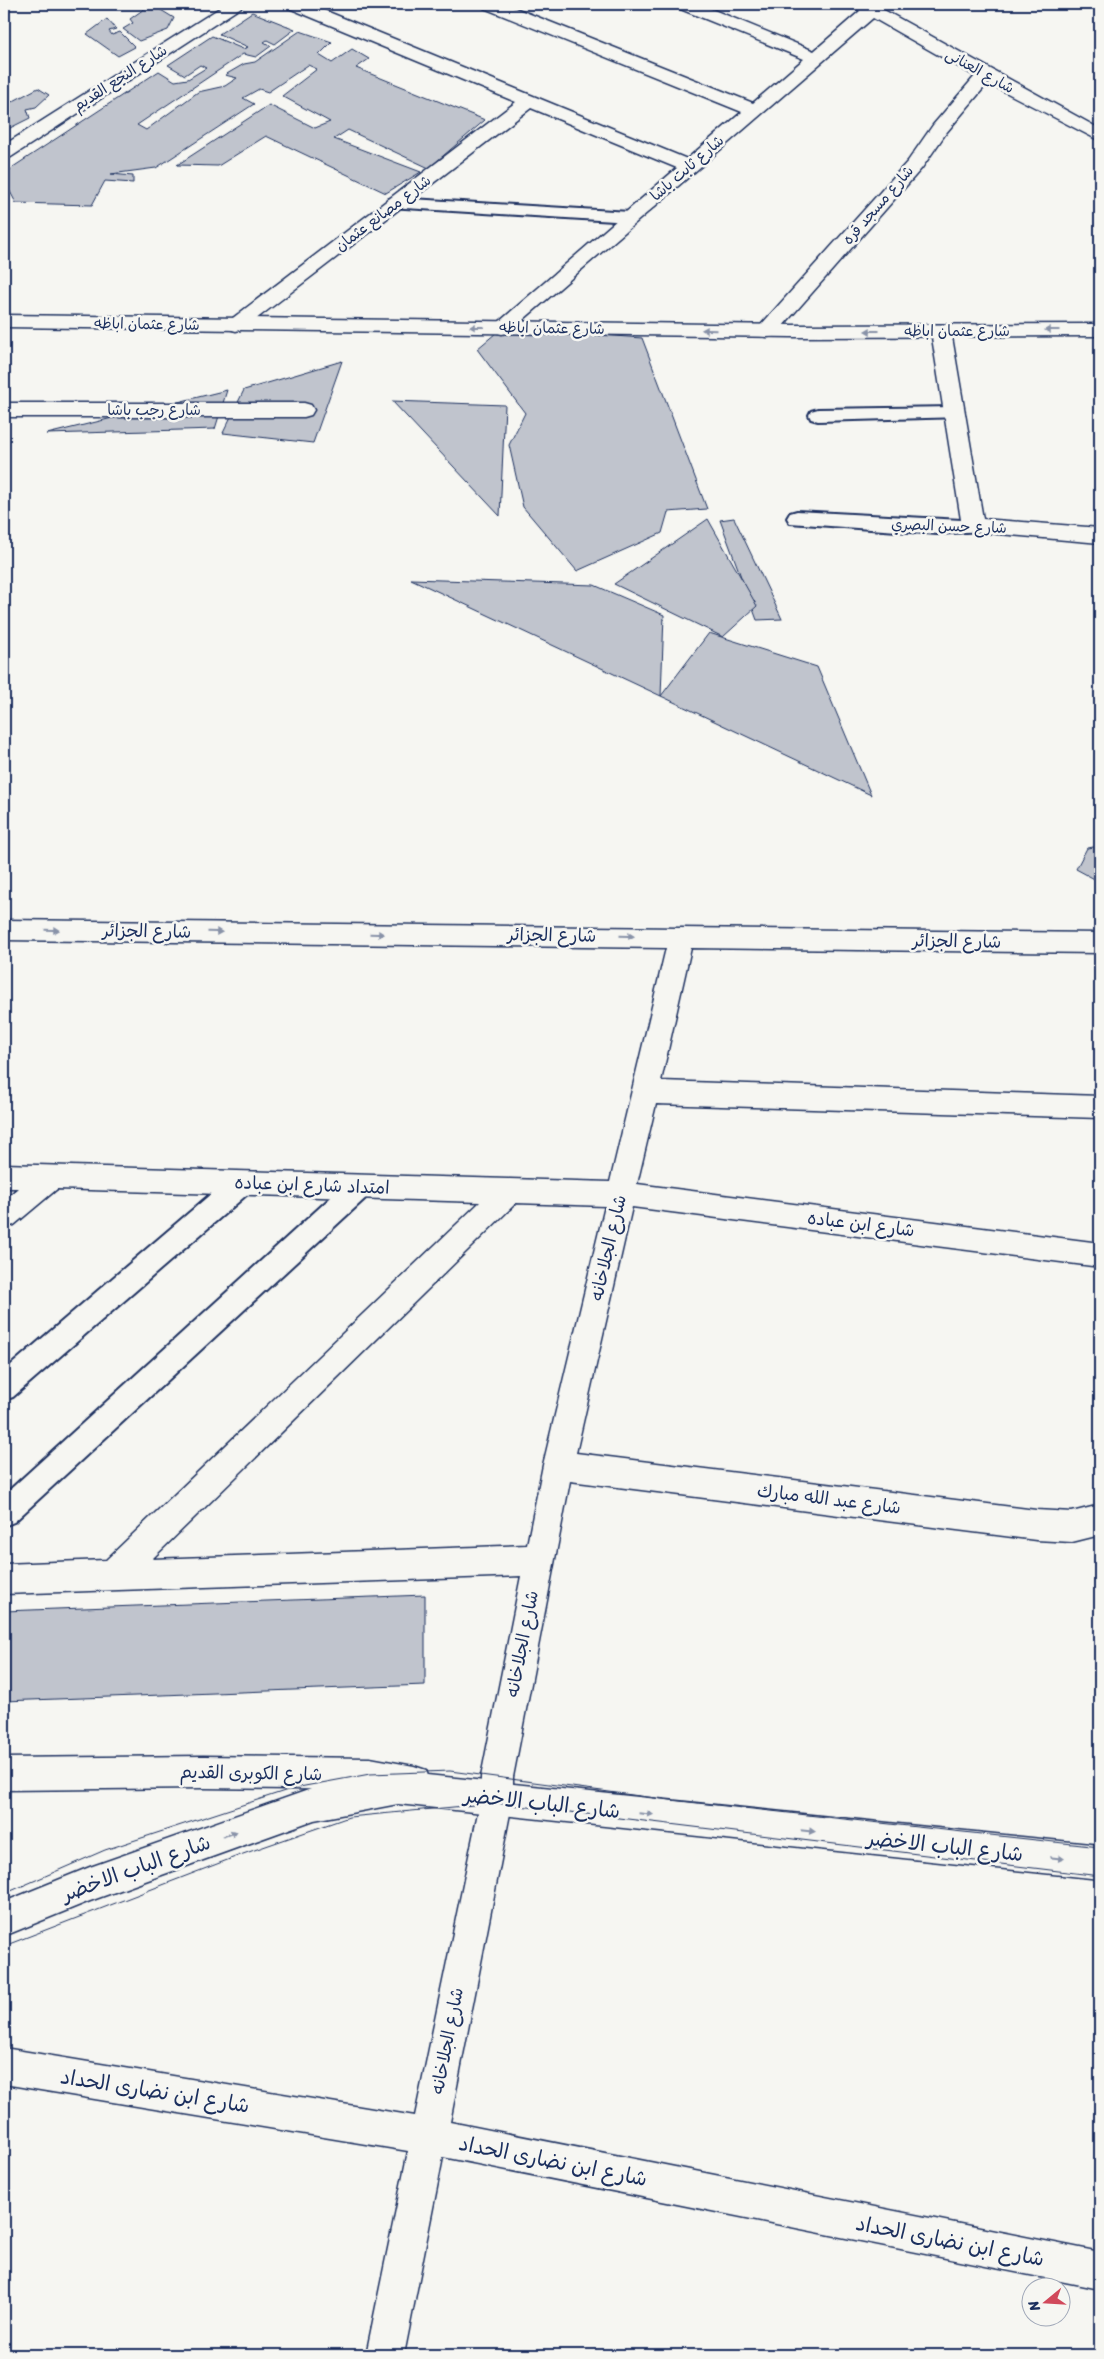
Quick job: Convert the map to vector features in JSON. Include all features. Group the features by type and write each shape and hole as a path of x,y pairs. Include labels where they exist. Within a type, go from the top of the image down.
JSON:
{"street":[{"name":"شارع النجع القديم","path":"4,153 236,4"},
{"path":"295,4 690,167"},
{"path":"490,4 754,110"},
{"path":"684,4 817,58"},
{"name":"شارع ثابت باشا","path":"502,328 754,110 817,58 867,7"},
{"name":"شارع العنانى","path":"867,7 986,76 1100,136"},
{"name":"شارع مسجد قره","path":"767,331 914,164 930,138 951,112 986,76"},
{"name":"شارع مصانع عثمان","path":"236,325 530,100"},
{"name":"شارع عثمان اباظه","path":"4,321 767,331 1100,330"},
{"path":"941,331 973,526"},
{"name":"شارع رجب باشا","path":"4,410 304,410"},
{"name":"شارع حسن البصري","path":"973,526 1100,536"},
{"name":"شارع الجزائر","path":"4,930 681,936 1100,943"},
{"name":"شارع الجلاخانه","path":"385,2355 496,1798 497,1777 538,1560 558,1465 681,936"},
{"path":"644,1092 1100,1107"},
{"name":"امتداد شارع ابن عباده","path":"4,1176 621,1194"},
{"path":"4,1216 51,1178"},
{"path":"113,1574 510,1191"},
{"name":"شارع ابن عباده","path":"621,1194 1100,1254"},
{"name":"شارع عبد الله مبارك","path":"558,1465 1036,1525 1072,1527 1100,1520"},
{"path":"4,1579 538,1560"},
{"name":"شارع الكوبرى القديم","path":"4,1774 203,1772 370,1774 496,1798"},
{"name":"شارع الباب الاخضر","path":"4,1919 90,1884 314,1804 398,1788 1100,1862"},
{"name":"شارع ابن نضارى الحداد","path":"4,2066 428,2136 1100,2270"}],"lane":[{"path":"395,203 630,218"},
{"path":"818,415 955,414"},
{"name":"شارع حسن البصري","path":"797,518 937,527 973,526"},
{"path":"4,1388 242,1183"},
{"path":"4,1513 360,1186"}],"building":[{"path":"151,4 174,18 168,30 139,41 123,29 133,23 130,19"},
{"path":"252,12 295,29 275,44 267,40 264,42 271,46 256,57 243,54 137,125 146,130 198,92 225,86 237,78 225,75 244,64 255,62 300,31 332,42 319,55 332,63 352,49 369,59 356,68 485,120 429,168 348,130 334,139 421,172 386,193 266,136 218,166 177,165 269,105 315,128 330,122 282,96 317,69 308,65 268,92 259,89 243,98 254,104 156,168 111,174 133,176 133,183 105,181 92,205 16,203 4,180 4,176 13,167 159,71 175,81 188,79 206,68 200,65 185,75 168,65 212,36 243,49 248,47 219,34"},
{"path":"107,19 116,29 109,31 112,35 120,32 135,47 118,56 87,34"},
{"path":"38,88 49,95 36,107 27,109 30,118 4,131 4,106"},
{"path":"502,328 642,338 707,509 668,512 662,533 577,571 523,507 509,445 525,413 477,349"},
{"path":"342,361 313,443 223,433 244,390"},
{"path":"227,390 215,429 47,434"},
{"path":"392,401 505,405 500,516"},
{"path":"734,518 782,619 757,620 720,520"},
{"path":"708,519 757,606 723,637 614,584"},
{"path":"411,579 594,585 664,615 661,696"},
{"path":"709,633 817,667 871,795 661,696"},
{"path":"1100,846 1100,882 1076,869 1087,848"},
{"path":"425,1595 425,1685 4,1701 4,1611"}],"tram line":[{"path":"4,1894 105,1850 294,1788 370,1774 450,1771 670,1800 1100,1847"},
{"path":"4,1946 243,1854 349,1817 495,1803 1100,1876"}]}
